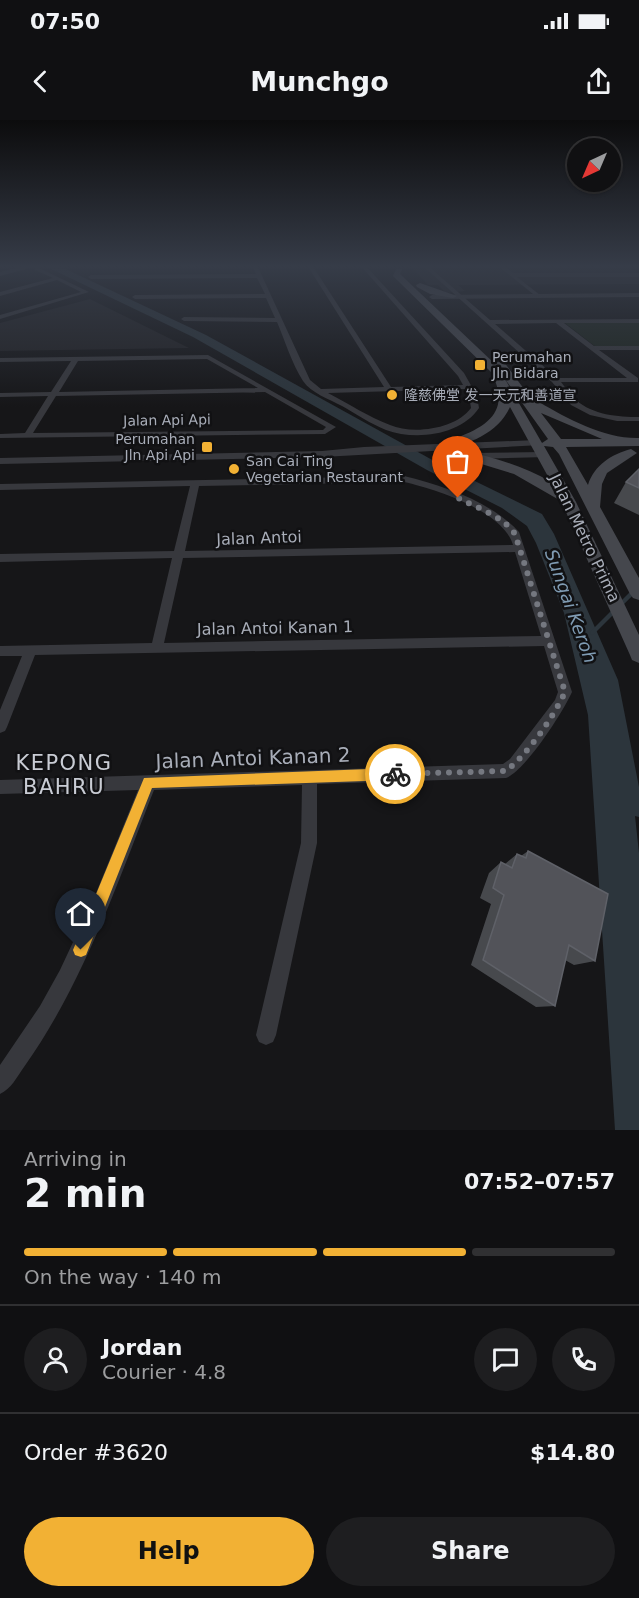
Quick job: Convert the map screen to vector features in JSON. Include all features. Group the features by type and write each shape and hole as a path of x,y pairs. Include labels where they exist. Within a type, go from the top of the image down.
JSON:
{"main road":[{"name":"Jalan Metro Prima","path":"440,312 495,370 569,502 639,655"},
{"name":"Jalan Metro Prima","path":"448,312 502,366 562,448 639,594"},
{"path":"441,450 492,423 504,408 504,389"},
{"path":"526,398 570,423 634,448"},
{"path":"540,449 634,448"},
{"path":"596,510 594,483 597,476 615,460 634,448"},
{"path":"470,456 533,477 548,485 569,502"}],"street":[{"path":"0,317 17,312"},
{"path":"275,312 307,381 319,391 389,428 400,431 425,431 457,423 473,413 475,408 473,396 461,375 404,312"},
{"path":"339,312 389,389"},
{"path":"477,312 555,380 574,404 617,419 639,419"},
{"path":"184,319 279,320"},
{"path":"557,321 636,380"},
{"path":"490,322 639,321"},
{"path":"592,348 639,348"},
{"path":"0,360 205,356 211,357 268,390"},
{"path":"27,436 76,359"},
{"path":"555,380 636,380"},
{"path":"319,391 468,387"},
{"path":"0,395 268,390"},
{"name":"Jalan Api Api","path":"0,436 325,432 332,427 268,390"},
{"path":"441,450 470,456 540,449"},
{"path":"0,461 540,449"},
{"path":"0,487 404,479 428,484 485,511 512,528 550,641"},
{"path":"157,648 195,484"},
{"name":"Jalan Antoi","path":"0,558 519,548"},
{"name":"Jalan Antoi Kanan 1","path":"0,651 550,641"},
{"name":"Jalan Antoi Kanan 2","path":"0,787 506,771 515,764 554,712 565,692 550,641"},
{"path":"0,727 30,651"},
{"path":"266,1035 309,843 310,777"},
{"path":"0,1083 19,1059 81,950 149,782"}],"shaded area":[{"path":"41,312 117,312 189,348 0,351 0,323"},
{"path":"639,322 639,346 596,347 565,323"}],"water":[{"name":"Sungai Keroh","path":"141,312 157,312 206,335 436,462 542,514 554,534 618,680 639,787 639,817 635,816 639,853 639,1130 615,1130 588,715 564,613 527,526 502,508 427,470 193,337"}],"building":[{"path":"639,469 639,488 626,482"},
{"path":"528,851 608,894 595,961 569,945 555,1006 483,960 504,895 493,888 501,862 512,868 517,854 526,858"}],"waterway":[{"path":"620,605 639,586"},
{"name":"Sungai Keroh","path":"592,633 614,611"}],"way so far":[{"path":"395,774 506,771 515,764 560,704 565,692 534,590 512,528 458,498"}],"place":[{"name":"Perumahan Jln Bidara","path":"480,365"},
{"name":"隆慈佛堂 发一天元和善道宣","path":"392,395"},
{"name":"Perumahan Jln Api Api","path":"207,447"},
{"name":"San Cai Ting Vegetarian Restaurant","path":"234,469"}],"district":[{"name":"KEPONG BAHRU","path":"64,775"}],"route":[{"path":"81,950 149,782 395,774"}]}
